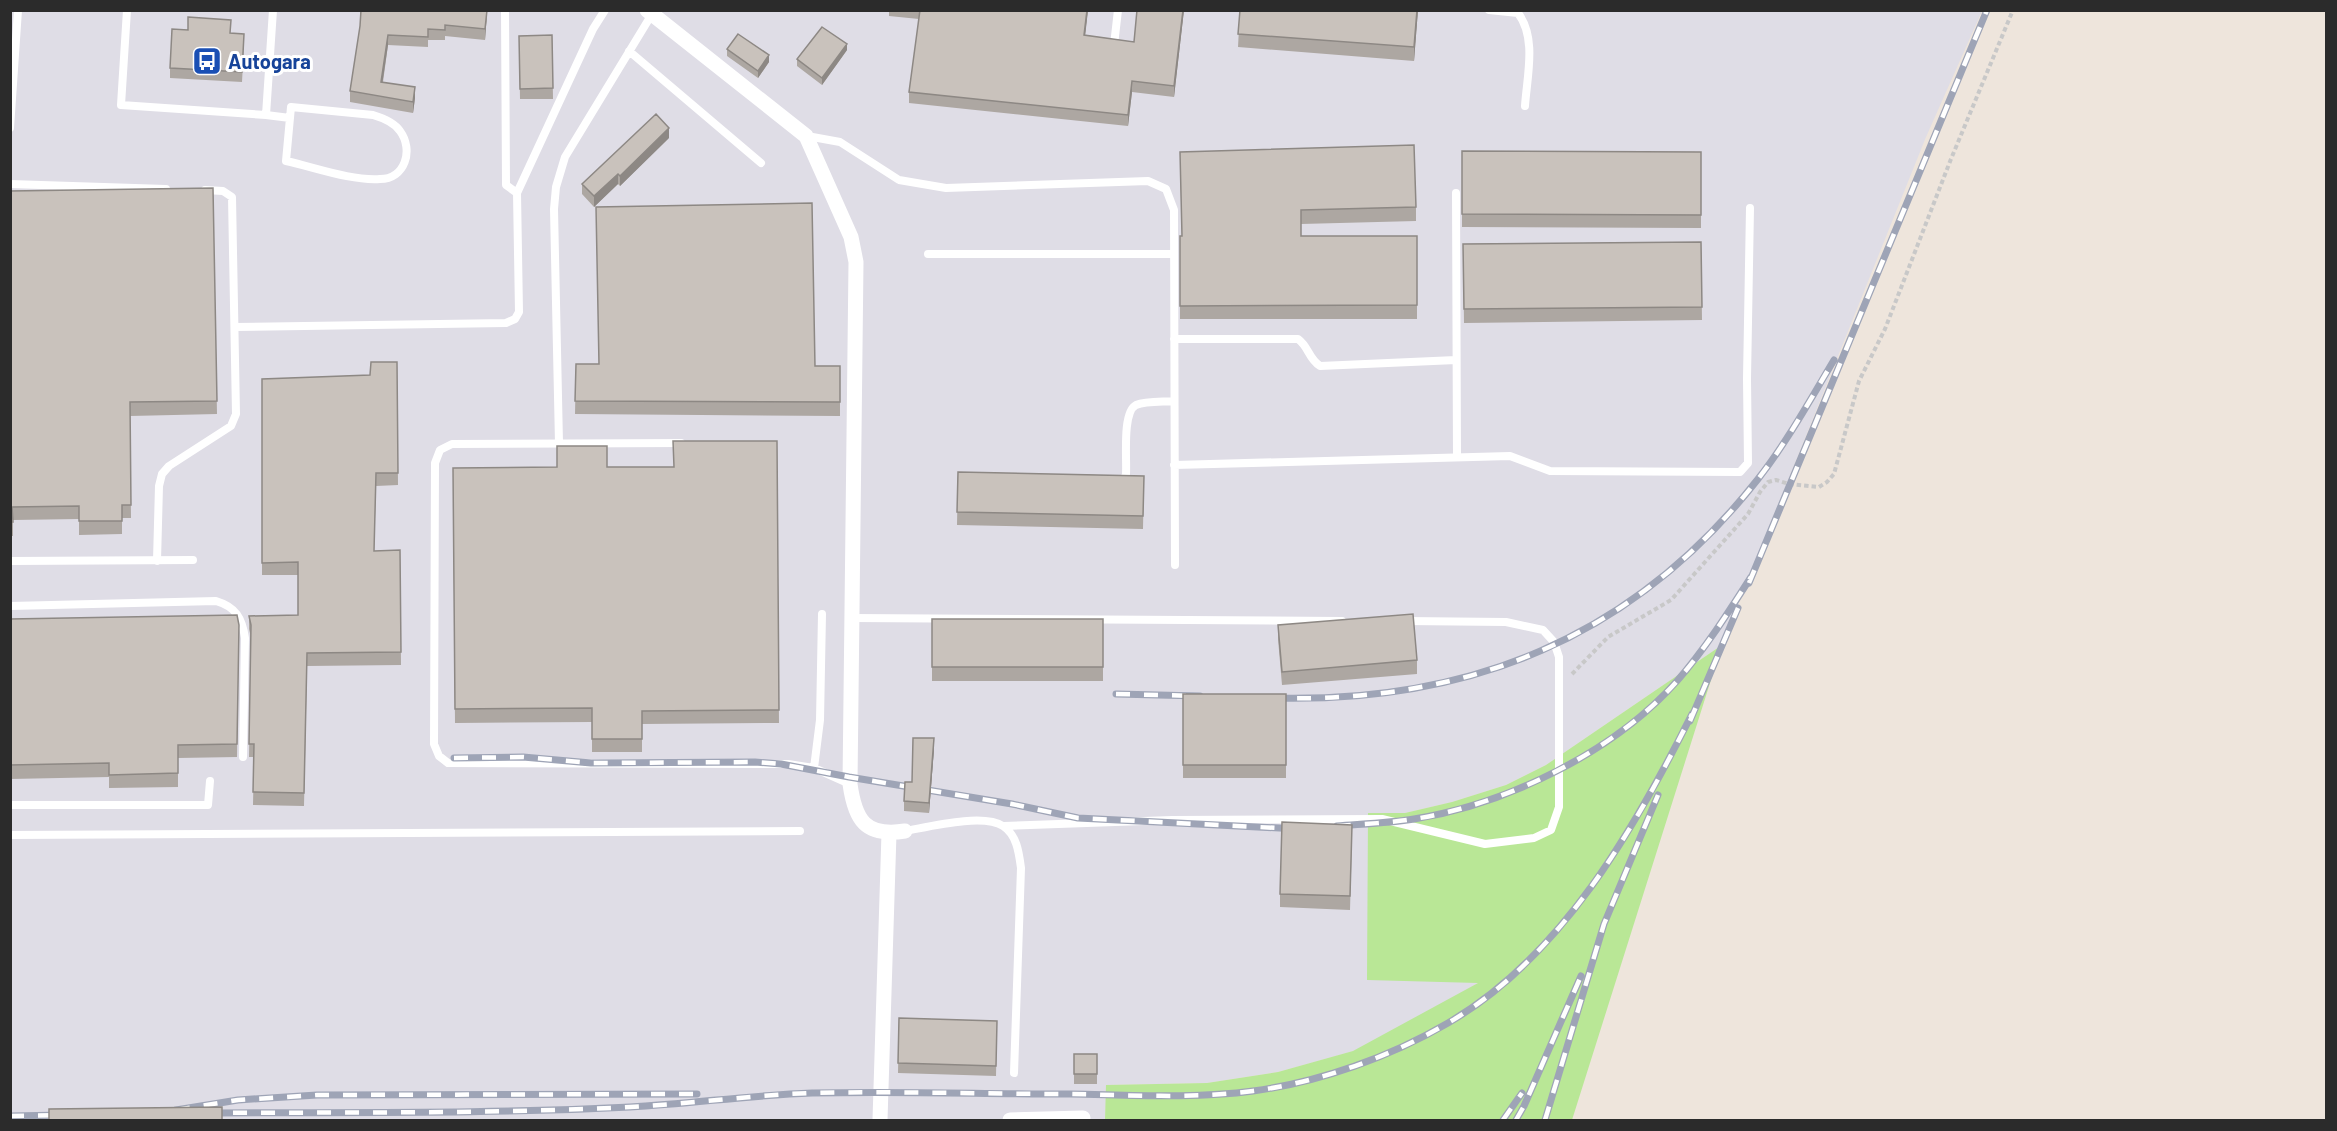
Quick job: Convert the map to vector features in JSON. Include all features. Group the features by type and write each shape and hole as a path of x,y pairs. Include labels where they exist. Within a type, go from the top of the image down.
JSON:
{"street":[{"path":"649,12 806,136 851,237 856,262 850,784 853,805 859,818 873,830 889,833 904,831"},
{"path":"880,1120 889,833"},
{"path":"1010,1120 1084,1119"}],"lane":[{"path":"10,128 18,10"},
{"path":"127,10 121,105 290,117"},
{"path":"266,116 273,10"},
{"path":"505,10 506,185 517,193"},
{"path":"235,327 511,322 519,312 517,193 593,29 605,10"},
{"path":"1114,45 1118,10"},
{"path":"1489,10 1518,13 1526,23 1529,36 1525,106"},
{"path":"559,443 554,209 556,187 560,171 574,140 649,12"},
{"path":"628,51 760,163"},
{"path":"291,106 373,115 384,119 400,130 404,138 406,161 402,170 396,175 381,180 286,161 290,117 291,106"},
{"path":"806,136 840,142 899,180 946,188 1148,181 1166,189 1174,210 1175,565"},
{"path":"10,184 176,189"},
{"path":"157,561 159,486 162,474 169,466 231,426 236,414 232,197 223,191 199,190"},
{"path":"1456,193 1457,456"},
{"path":"1174,465 1510,456 1550,471 1740,472 1748,463 1750,208"},
{"path":"928,254 1174,254"},
{"path":"1174,339 1298,339 1305,344 1311,360 1320,366 1456,360"},
{"path":"1108,482 1118,483 1124,480 1126,474 1127,419 1131,410 1137,405 1174,401"},
{"path":"694,443 452,444 440,450 435,475 434,744 439,756 448,763 788,764 814,768 850,784"},
{"path":"10,561 193,560"},
{"path":"10,606 216,601 229,605 237,612 243,623 245,638 243,757"},
{"path":"814,768 820,720 822,614"},
{"path":"852,618 1351,621"},
{"path":"904,831 968,821 986,821 1004,826 1172,820 1382,819 1485,844 1534,838 1551,830 1559,807 1559,657 1554,642 1544,630 1506,622 1399,621"},
{"path":"10,805 208,805 210,781"},
{"path":"1004,826 1016,842 1022,868 1014,1073"},
{"path":"10,835 800,831"}],"path":[{"path":"1559,688 1608,637 1671,600 1748,514 1768,482 1776,480 1789,484 1819,487 1834,474 1859,381 1885,329 1951,159 2013,10"}],"shaded area":[{"path":"10,11 1982,11 1926,137 1722,645 1546,765 1506,785 1452,802 1405,813 1368,813 1479,982 1443,1008 1354,1051 1278,1072 1207,1083 1107,1085 1105,1120 11,1120"}],"green space":[{"path":"1722,645 1572,1120 1105,1120 1106,1085 1207,1083 1278,1072 1353,1051 1478,983 1367,980 1368,813 1405,813 1452,802 1506,785 1546,765"}],"building":[{"path":"361,10 487,10 485,29 445,25 445,30 428,29 428,37 388,35 381,82 415,87 413,102 350,91"},
{"path":"920,10 1087,10 1084,35 1134,42 1137,10 1183,10 1174,86 1132,81 1128,115 909,92"},
{"path":"1240,10 1417,10 1414,47 1238,34"},
{"name":"Autogara","path":"188,17 231,20 230,33 244,34 242,72 170,68 172,29 188,30"},
{"path":"822,27 847,44 822,78 797,59"},
{"path":"738,34 769,55 758,71 727,49"},
{"path":"552,35 553,88 520,89 519,36"},
{"path":"656,114 669,128 620,176 618,174 594,196 582,184"},
{"path":"1414,145 1416,207 1301,210 1301,236 1417,236 1417,305 1180,306 1180,236 1182,236 1180,152"},
{"path":"1462,151 1701,152 1701,215 1462,214"},
{"path":"213,188 217,401 130,402 131,505 122,505 122,521 79,521 79,506 12,507 13,522 10,522 10,191"},
{"path":"812,203 815,366 840,366 840,402 575,401 576,364 599,364 596,207"},
{"path":"1701,242 1702,307 1464,309 1463,244"},
{"path":"371,362 397,362 398,473 376,473 374,551 400,550 401,652 307,653 304,793 253,792 254,744 249,744 251,625 249,616 298,615 298,562 262,563 262,379 370,375"},
{"path":"673,441 777,441 779,710 642,711 642,739 592,739 592,708 455,709 453,468 557,467 557,446 607,446 607,467 674,467"},
{"path":"958,472 1144,476 1143,516 957,512"},
{"path":"1413,614 1417,660 1282,672 1278,625"},
{"path":"237,615 239,625 237,744 178,745 178,773 109,775 109,763 10,765 10,619"},
{"path":"932,619 1103,619 1103,667 932,667"},
{"path":"1183,694 1286,694 1286,765 1183,765"},
{"path":"913,738 934,738 929,803 904,801 905,782 912,782"},
{"path":"1282,822 1352,825 1350,896 1280,894"},
{"path":"899,1018 997,1021 996,1066 898,1063"},
{"path":"1074,1054 1097,1054 1097,1074 1074,1074"},
{"path":"222,1107 222,1120 49,1120 49,1109"}],"railway":[{"path":"1749,583 1987,10"},
{"path":"1269,698 1342,697 1412,689 1479,673 1542,650 1601,620 1657,581 1709,534 1769,465 1834,360"},
{"path":"1337,826 1414,819 1449,812 1521,787 1591,752 1651,707 1677,681 1707,644 1751,577"},
{"path":"1690,721 1738,608"},
{"path":"1116,694 1200,696"},
{"path":"205,1113 524,1111 653,1106 812,1093 1185,1096 1253,1091 1304,1081 1378,1057 1426,1035 1489,995 1526,963 1560,926 1620,844 1646,801 1692,714"},
{"path":"454,758 523,757 591,763 755,762 781,764 1012,804 1078,818 1298,829"},
{"path":"1545,1120 1604,924 1658,795"},
{"path":"1516,1120 1581,976"},
{"path":"1503,1120 1522,1093"},
{"path":"176,1110 238,1100 317,1095 697,1094"},
{"path":"10,1116 64,1115"}],"place":[{"name":"Autogara","path":"207,61"}]}
